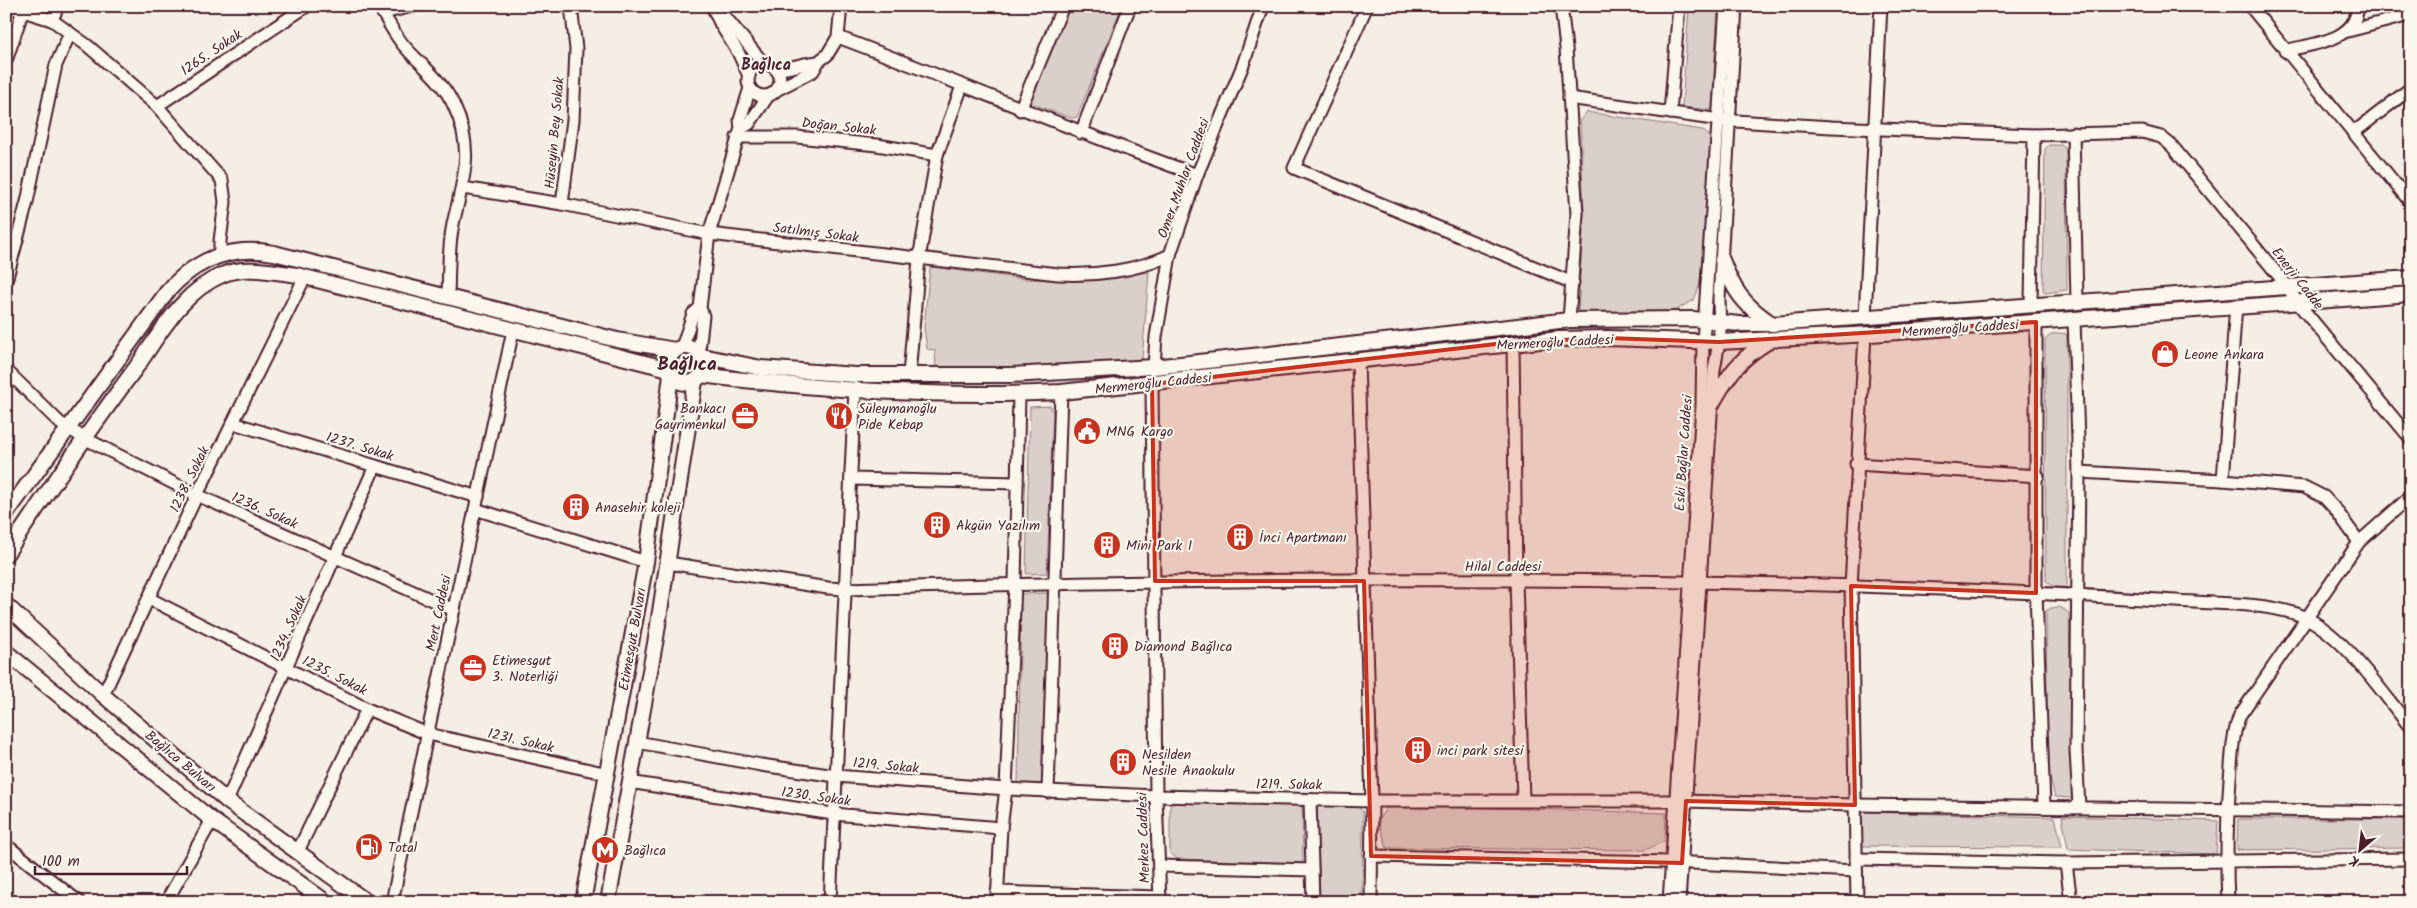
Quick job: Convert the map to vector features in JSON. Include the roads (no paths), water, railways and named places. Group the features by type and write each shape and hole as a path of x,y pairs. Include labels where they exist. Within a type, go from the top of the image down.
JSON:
{"main road":[{"path":"6,514 167,292 190,270 220,255 237,250 262,251 448,296 617,340 679,348 688,346 700,353 704,368 698,378 681,382 670,372 305,277 246,269 224,274 198,290 185,301 166,325 84,438 6,554"},
{"path":"1722,260 1739,297 1753,311 1772,324"},
{"name":"Mermeroğlu Caddesi","path":"700,353 761,368 855,375 1011,375 1154,366 1569,320 1720,320 1739,324 1772,324 2076,300 2411,278"},
{"name":"Mermeroğlu Caddesi","path":"698,378 855,390 1019,394 1061,392 1152,384 1513,342 1608,338 1703,342 1771,340 2036,322 2236,305 2411,294"},
{"path":"1712,404 1727,377 1745,356 1771,340"},
{"path":"670,372 670,358 679,348"},
{"name":"Etimesgut Bulvarı","path":"583,902 646,562 670,372"},
{"name":"Etimesgut Bulvarı","path":"608,902 668,563 698,378"},
{"name":"Bağlıca Bulvarı","path":"6,605 104,695 227,801 367,902"},
{"name":"Bağlıca Bulvarı","path":"6,652 212,820 326,902"}],"street":[{"path":"7,6 52,20 88,46 157,106 222,180 225,202 220,255"},
{"path":"52,20 58,6"},
{"name":"1265. Sokak","path":"157,106 307,6"},
{"path":"414,6 381,10 405,47 438,80 454,105 464,134 464,188 453,225 448,270 448,296"},
{"name":"Hüseyin Bey Sokak","path":"570,6 576,48 573,120 562,204 709,234"},
{"path":"739,133 749,124 768,96 778,88 813,71 818,62 827,55 838,37 841,6"},
{"path":"1020,110 1063,6"},
{"path":"1081,133 1130,6"},
{"name":"Omer Muhlar Caddesi","path":"1154,366 1156,337 1170,255 1197,175 1243,65 1263,6"},
{"path":"1367,6 1294,168 1573,283"},
{"path":"1561,6 1576,214 1573,283 1569,320"},
{"path":"1670,114 1679,6"},
{"name":"Eski Bağlar Caddesi","path":"1694,581 1719,342 1726,6"},
{"name":"Eski Bağlar Caddesi","path":"1669,902 1677,863 1681,801 1694,581 1704,320 1736,6"},
{"path":"1866,317 1882,6"},
{"path":"2250,6 2411,203"},
{"path":"2348,31 2355,18 2357,6"},
{"path":"6,61 22,10"},
{"path":"714,10 728,19 764,64 776,69 789,69 818,62"},
{"path":"700,353 703,316 700,308 709,234 739,133 740,120 750,88 749,76 738,52 720,25 714,10"},
{"path":"2285,51 2335,37 2348,31 2402,17 2411,12"},
{"path":"6,281 26,202 56,65 70,33"},
{"path":"838,37 905,61 1020,110 1197,175"},
{"path":"749,76 753,68 764,64"},
{"path":"776,69 780,81 778,88"},
{"path":"908,375 919,259 937,155 962,86"},
{"path":"750,88 759,96 768,96"},
{"path":"2353,134 2411,88"},
{"path":"1569,98 1670,114 1725,120 1877,129 2034,135 2073,133 2076,300"},
{"name":"Enerji Cadde","path":"2073,133 2152,132 2161,136 2172,146 2288,287 2296,301 2411,438"},
{"name":"Doğan Sokak","path":"739,133 877,145 937,155"},
{"path":"2031,304 2034,135"},
{"path":"464,188 562,204"},
{"name":"Satılmış Sokak","path":"709,234 919,259 1077,275 1130,267 1170,255"},
{"name":"1238. Sokak","path":"104,695 197,496 305,277"},
{"path":"2223,480 2236,305"},
{"path":"679,348 693,314 700,308"},
{"path":"2074,319 2079,472 2076,750 2079,807"},
{"path":"2036,322 2038,476 2036,593 2044,806"},
{"name":"Mert Caddesi","path":"392,902 513,330"},
{"path":"1856,902 1856,747 1851,586 1856,464 1865,334"},
{"path":"1513,342 1516,581 1523,799"},
{"path":"1358,361 1372,801 1370,902"},
{"name":"1236. Sokak","path":"6,370 68,429 84,438 197,496 454,610"},
{"name":"Merkez Caddesi","path":"1152,384 1156,796 1160,899"},
{"path":"830,902 855,390"},
{"path":"1048,792 1061,392"},
{"path":"1019,394 1015,584 1006,789 1001,828 997,897 1160,899"},
{"name":"1237. Sokak","path":"233,423 375,466 646,562"},
{"path":"1856,464 2038,476"},
{"name":"1234. Sokak","path":"227,801 375,466"},
{"path":"2079,472 2286,484 2314,491 2324,497 2359,542"},
{"path":"852,479 1017,483"},
{"path":"2228,902 2226,862 2228,810 2234,733 2238,720 2244,708 2359,542 2411,496"},
{"name":"Hilal Caddesi","path":"668,563 845,589 1155,581 1694,581 2078,595 2263,607 2307,618"},
{"name":"1235. Sokak","path":"150,599 367,708 428,734"},
{"path":"2307,618 2348,651 2411,728"},
{"path":"297,853 367,708"},
{"name":"1231. Sokak","path":"428,734 608,774"},
{"name":"1219. Sokak","path":"637,742 761,765 836,776 1048,792 1372,801 1523,799 2411,812"},
{"name":"1230. Sokak","path":"629,782 833,814 1001,828"},
{"path":"1310,800 1313,902"},
{"path":"166,902 212,820"},
{"path":"6,845 79,902"},
{"path":"1371,856 1677,863 1856,871"},
{"path":"1856,859 2066,862 2411,859"},
{"path":"2066,862 2072,902"},
{"path":"1677,863 1680,902"},
{"path":"1159,866 1312,870"}],"place":[{"name":"Leone Ankara","path":"2165,354"},
{"name":"Bankacı Gayrimenkul","path":"745,416"},
{"name":"Süleymanoğlu Pide Kebap","path":"839,416"},
{"name":"MNG Kargo","path":"1087,431"},
{"name":"Anasehir koleji","path":"576,507"},
{"name":"Akgün Yazılım","path":"937,525"},
{"name":"İnci Apartmanı","path":"1240,537"},
{"name":"Mini Park 1","path":"1107,545"},
{"name":"Diamond Bağlıca","path":"1115,646"},
{"name":"Etimesgut 3. Noterliği","path":"473,668"},
{"name":"inci park sitesi","path":"1418,750"},
{"name":"Nesilden Nesile Anaokulu","path":"1123,762"},
{"name":"Total","path":"369,847"},
{"name":"Bağlıca","path":"605,850"}],"district":[{"name":"Bağlıca","path":"766,64"},
{"name":"Bağlıca","path":"687,363"}]}
